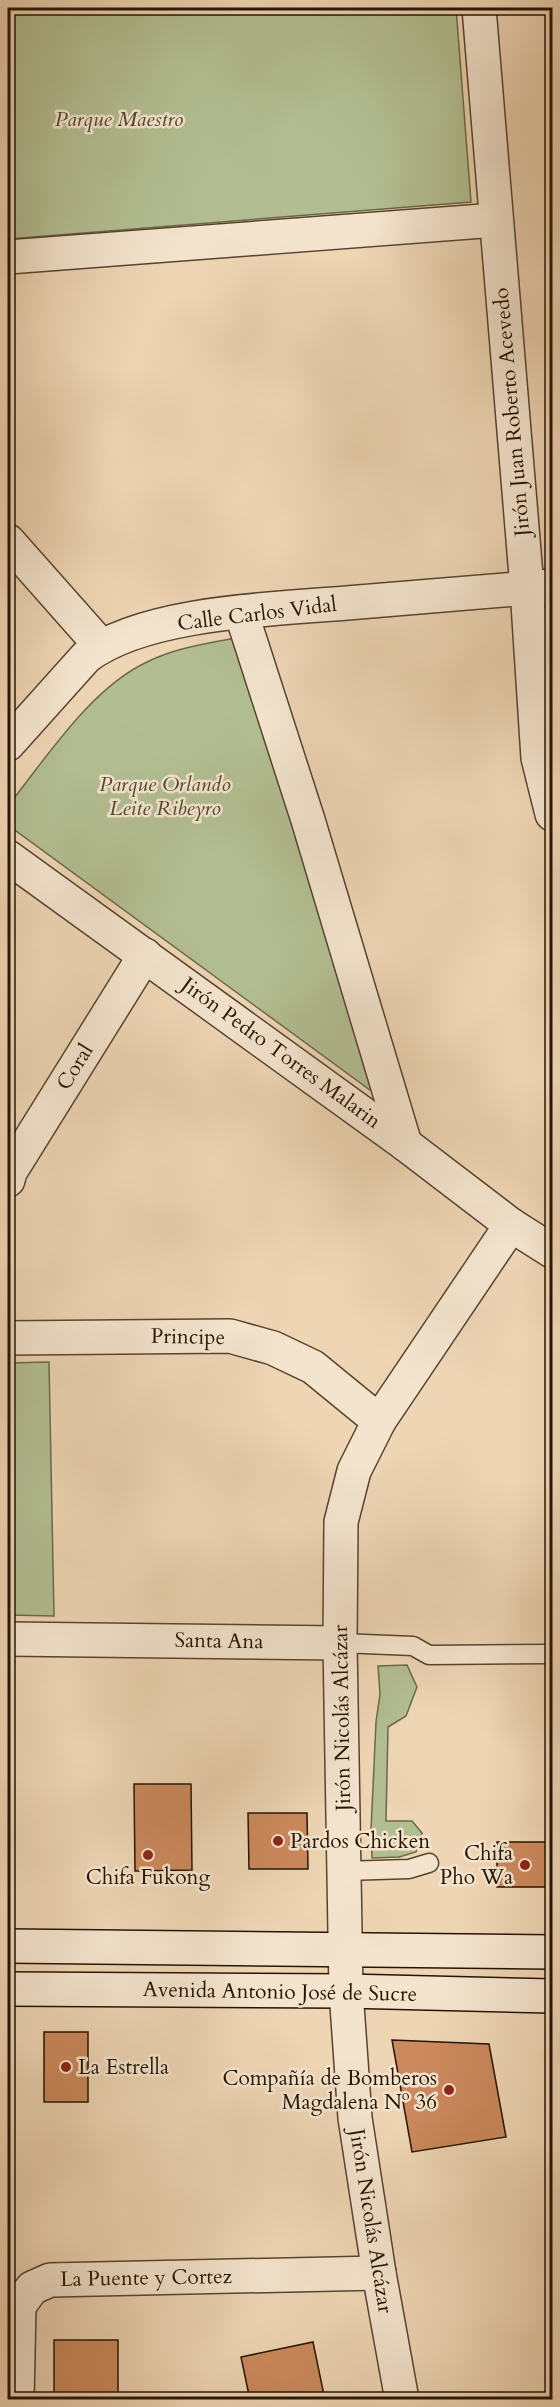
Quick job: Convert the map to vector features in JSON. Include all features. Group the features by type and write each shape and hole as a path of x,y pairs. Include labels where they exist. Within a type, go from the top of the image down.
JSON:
{"street":[{"name":"Jirón Juan Roberto Acevedo","path":"479,8 496,220 540,587 538,758 552,814"},
{"path":"8,256 496,220"},
{"path":"8,541 101,646"},
{"name":"Calle Carlos Vidal","path":"8,744 86,657 101,646 154,627 242,612 540,587"},
{"path":"242,612 308,820 405,1144"},
{"name":"Jirón Pedro Torres Malarin","path":"8,857 405,1144 512,1225 552,1251"},
{"name":"Coral","path":"8,1180 10,1172 146,955"},
{"name":"Jirón Nicolás Alcázar","path":"402,2400 379,2273 355,2118 346,1991 340,1643 341,1522 354,1471 379,1421 512,1225"},
{"name":"Principe","path":"8,1338 230,1336 273,1348 313,1367 379,1421"},
{"name":"Santa Ana","path":"8,1639 340,1643"},
{"name":"Avenida Antonio José de Sucre","path":"8,1947 552,1952"},
{"name":"Avenida Antonio José de Sucre","path":"8,1989 346,1991 552,1996"},
{"name":"La Puente y Cortez","path":"17,2400 19,2306 32,2288 50,2280 379,2273"}],"lane":[{"name":"Santa Ana","path":"340,1643 413,1646 429,1655 552,1654"},
{"path":"344,1871 409,1869 429,1863"}],"green space":[{"name":"Parque Maestro","path":"8,8 456,8 471,202 8,239"},
{"name":"Parque Orlando Leite Ribeyro","path":"235,638 385,1101 8,825 8,806 54,746 88,706 107,689 147,662 168,653"},
{"path":"49,1362 54,1616 8,1615 8,1363"},
{"path":"407,1665 417,1687 406,1716 388,1727 386,1821 412,1821 422,1833 416,1852 399,1857 372,1858 371,1830 376,1722 380,1694 378,1666"}],"building":[{"path":"134,1784 191,1784 192,1870 135,1871"},
{"name":"Pardos Chicken","path":"248,1813 307,1813 308,1869 249,1869"},
{"name":"Chifa Pho Wa","path":"497,1842 552,1842 552,1887 497,1887"},
{"name":"La Estrella","path":"44,2032 88,2032 88,2102 44,2102"},
{"name":"Compañía de Bomberos Magdalena Nº 36","path":"392,2040 489,2044 506,2137 412,2152"},
{"path":"54,2340 118,2340 118,2400 54,2400"},
{"path":"313,2342 325,2400 250,2400 241,2357"}],"place":[{"name":"Pardos Chicken","path":"278,1841"},
{"name":"Chifa Fukong","path":"148,1855"},
{"name":"Chifa Pho Wa","path":"525,1865"},
{"name":"La Estrella","path":"66,2067"},
{"name":"Compañía de Bomberos Magdalena Nº 36","path":"449,2090"}]}
